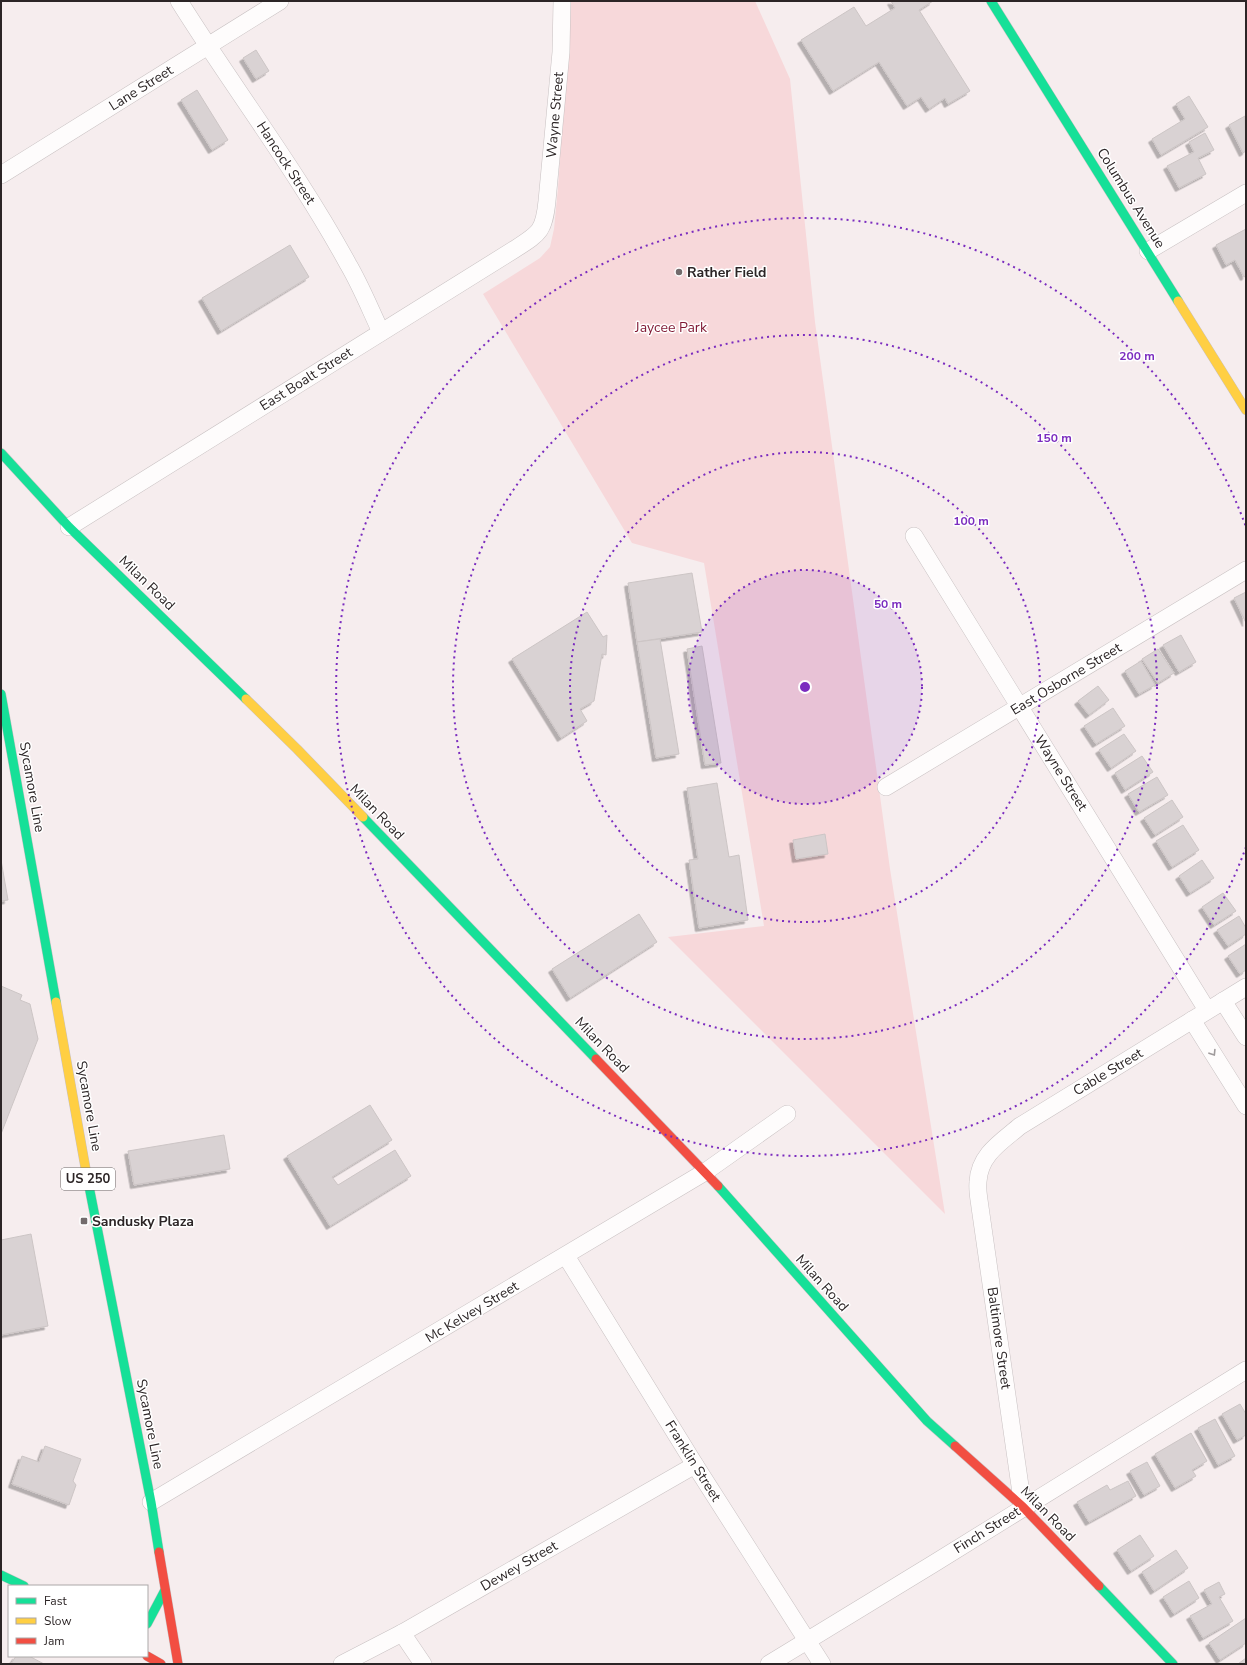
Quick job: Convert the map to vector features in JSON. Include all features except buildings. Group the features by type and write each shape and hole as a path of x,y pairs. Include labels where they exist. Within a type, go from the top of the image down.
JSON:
{"street":[{"name":"Hancock Street","path":"179,1 207,47 322,218 357,280 381,332"},
{"name":"Lane Street","path":"1,175 280,1"},
{"name":"Wayne Street","path":"542,228 546,215 561,52 562,1"},
{"name":"Columbus Avenue","path":"991,1 1246,410"},
{"path":"1148,251 1246,192"},
{"name":"East Boalt Street","path":"70,527 519,247 536,235 542,228"},
{"name":"Milan Road","path":"1,453 70,527 297,749 705,1172 927,1421 1024,1507 1173,1664"},
{"name":"Wayne Street","path":"914,536 1207,1010"},
{"name":"East Osborne Street","path":"886,787 1246,570"},
{"name":"Sycamore Line","path":"1,694 87,1178 151,1502 178,1664"},
{"name":"Cable Street","path":"980,1168 985,1158 992,1150 1020,1126 1246,987"},
{"path":"1223,1001 1246,1037"},
{"path":"1192,1020 1246,1106"},
{"name":"Mc Kelvey Street","path":"151,1502 705,1172 787,1114"},
{"name":"Baltimore Street","path":"980,1168 978,1184 980,1207 1024,1507"},
{"name":"Franklin Street","path":"566,1256 695,1465 822,1664"},
{"name":"Finch Street","path":"769,1664 1246,1370"},
{"name":"Dewey Street","path":"342,1664 402,1633 695,1465"},
{"path":"1,1575 22,1585"},
{"path":"148,1622 165,1590"},
{"path":"402,1633 423,1664"},
{"path":"148,1657 161,1664"}],"green space":[{"name":"Jaycee Park","path":"570,1 755,1 790,79 815,322 890,869 945,1214 668,937 764,926 704,563 632,543 483,294 540,258 550,247 554,229 558,188"}],"traffic: fast":[{"path":"991,1 1178,301"},
{"path":"1,453 69,527 246,699"},
{"path":"1,694 56,1002"},
{"path":"363,817 596,1059"},
{"path":"86,1171 151,1502 159,1552"},
{"path":"718,1186 927,1421 955,1446"},
{"path":"1,1575 22,1585"},
{"path":"1099,1586 1173,1664"},
{"path":"148,1622 165,1590"}],"traffic: slow":[{"path":"1178,301 1246,410"},
{"path":"246,699 363,817"},
{"path":"56,1002 86,1171"}],"traffic: jam":[{"path":"596,1059 718,1186"},
{"path":"955,1446 1023,1507 1099,1586"},
{"path":"159,1552 178,1664"},
{"path":"148,1657 161,1664"}],"place":[{"name":"Rather Field","path":"679,272"},
{"name":"Sandusky Plaza","path":"84,1221"}]}
